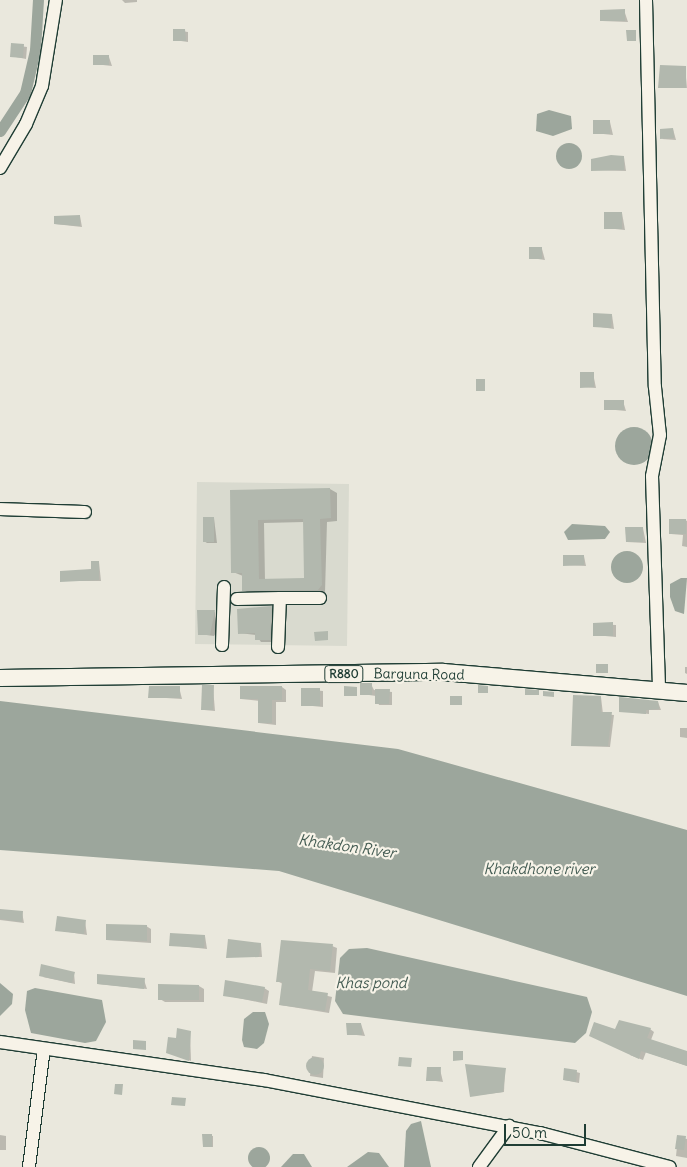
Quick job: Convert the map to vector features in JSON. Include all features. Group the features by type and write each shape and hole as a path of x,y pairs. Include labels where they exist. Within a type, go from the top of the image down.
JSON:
{"main road":[{"name":"Barguna Road","path":"0,678 443,672 687,693"}],"street":[{"path":"0,168 26,124 42,86 56,0"},
{"path":"646,0 647,145 660,435 652,476 659,691"},
{"path":"0,509 84,512"},
{"path":"222,645 224,587"},
{"path":"278,647 280,598"},
{"path":"238,599 320,598"},
{"path":"0,1042 264,1080 509,1126 670,1167"},
{"path":"29,1167 44,1049"},
{"path":"479,1167 509,1126"}],"shaded area":[{"path":"197,482 349,484 347,646 195,644"}],"water":[{"path":"549,110 571,116 572,129 553,136 536,131 537,114"},
{"path":"569,143 579,146 582,156 579,166 569,169 559,166 556,156 559,146"},
{"path":"634,427 648,432 653,446 648,460 634,465 620,460 615,446 620,432"},
{"path":"572,524 605,526 610,532 605,539 568,540 564,532"},
{"path":"627,551 638,556 643,567 638,578 627,583 616,578 611,567 616,556"},
{"path":"681,578 687,578 684,614 675,611 670,597 670,584"},
{"name":"Khakdhone river","path":"0,701 398,749 687,830 687,996 279,871 0,850"},
{"name":"Khas pond","path":"367,948 587,997 592,1012 586,1033 575,1043 343,1014 335,1001 340,958 349,949"},
{"path":"0,983 13,994 12,1004 0,1016"},
{"path":"35,988 102,1000 106,1022 96,1041 85,1043 31,1033 25,1010 27,991"},
{"path":"253,1012 265,1012 269,1024 264,1043 257,1049 244,1047 242,1040 244,1019"},
{"path":"421,1121 431,1167 404,1167 406,1131 411,1124"},
{"path":"259,1147 267,1150 270,1158 267,1166 259,1169 251,1166 248,1158 251,1150"},
{"path":"368,1152 379,1153 389,1167 347,1167"},
{"path":"293,1154 304,1154 312,1167 281,1167"}],"building":[{"path":"625,9 625,21 600,21 600,10"},
{"path":"173,29 185,29 186,41 173,41"},
{"path":"626,30 636,30 636,41 627,41"},
{"path":"11,43 24,44 23,58 10,57"},
{"path":"93,55 109,55 109,65 93,65"},
{"path":"660,65 686,66 686,88 658,88"},
{"path":"593,120 610,120 610,134 593,134"},
{"path":"673,128 674,138 660,139 660,129"},
{"path":"611,155 624,156 624,170 591,171 591,159"},
{"path":"604,212 622,212 622,229 604,229"},
{"path":"80,215 80,226 54,224 54,216"},
{"path":"529,247 542,247 542,259 529,259"},
{"path":"593,313 612,314 611,328 593,327"},
{"path":"580,372 594,372 594,387 580,388"},
{"path":"476,379 485,379 485,391 476,391"},
{"path":"604,400 624,400 624,410 604,410"},
{"path":"330,488 331,518 320,519 322,585 318,590 242,591 242,573 231,573 230,490","holes":["303,519 304,578 259,579 258,520"]},
{"path":"203,517 214,517 214,542 203,542"},
{"path":"669,519 686,519 686,534 669,534"},
{"path":"625,527 643,527 643,542 626,542"},
{"path":"563,555 584,555 584,565 563,566"},
{"path":"91,561 99,561 99,580 60,582 60,571 91,569"},
{"path":"272,606 270,640 255,640 255,633 238,634 237,609"},
{"path":"197,610 215,610 210,635 198,635"},
{"path":"613,622 613,636 593,636 593,623"},
{"path":"328,631 328,640 315,641 314,632"},
{"path":"596,664 608,664 608,673 596,673"},
{"path":"360,683 372,683 372,695 360,695"},
{"path":"202,685 214,685 213,710 201,710"},
{"path":"478,685 488,686 488,693 478,693"},
{"path":"149,686 180,686 180,698 148,698"},
{"path":"240,686 282,686 282,700 272,700 272,723 258,723 258,699 240,699"},
{"path":"344,686 357,687 357,696 344,696"},
{"path":"301,688 320,688 320,706 301,706"},
{"path":"375,689 390,689 389,704 375,704"},
{"path":"525,689 539,690 539,695 525,695"},
{"path":"543,691 554,692 554,697 543,696"},
{"path":"573,695 601,696 601,712 612,712 608,746 571,746"},
{"path":"450,696 462,696 462,705 450,705"},
{"path":"619,697 658,701 659,709 646,710 646,714 619,712"},
{"path":"0,909 23,911 22,922 0,919"},
{"path":"57,916 86,920 84,934 55,931"},
{"path":"106,924 147,925 147,941 106,940"},
{"path":"170,933 205,935 204,948 169,946"},
{"path":"228,939 261,943 259,957 226,958"},
{"path":"281,940 333,944 330,971 310,969 308,990 328,993 325,1011 279,1005 282,982 276,982"},
{"path":"41,964 75,972 72,983 39,976"},
{"path":"97,974 145,978 144,989 97,984"},
{"path":"225,980 265,987 262,1002 223,996"},
{"path":"158,984 199,985 199,1000 158,1000"},
{"path":"619,1020 651,1028 647,1038 687,1051 687,1066 641,1051 639,1059 589,1036 594,1022 615,1029"},
{"path":"346,1023 361,1023 362,1035 347,1035"},
{"path":"177,1028 191,1031 189,1061 166,1053 168,1037 176,1038"},
{"path":"133,1040 146,1041 146,1050 133,1049"},
{"path":"453,1051 463,1051 463,1060 453,1061"},
{"path":"315,1057 321,1060 324,1066 321,1072 315,1075 309,1072 306,1066 309,1060"},
{"path":"399,1057 412,1058 411,1067 398,1066"},
{"path":"465,1064 506,1068 503,1092 470,1097"},
{"path":"427,1067 441,1067 440,1081 426,1081"},
{"path":"564,1068 577,1070 576,1082 563,1080"},
{"path":"115,1084 123,1084 122,1095 114,1094"},
{"path":"172,1097 186,1098 185,1106 171,1105"},
{"path":"202,1134 212,1134 212,1147 203,1147"},
{"path":"677,1135 686,1136 684,1150 675,1149"}],"waterway":[{"path":"0,131 25,93 35,50 38,0"}],"water label":[{"name":"Khakdon River","path":"347,846"}]}
